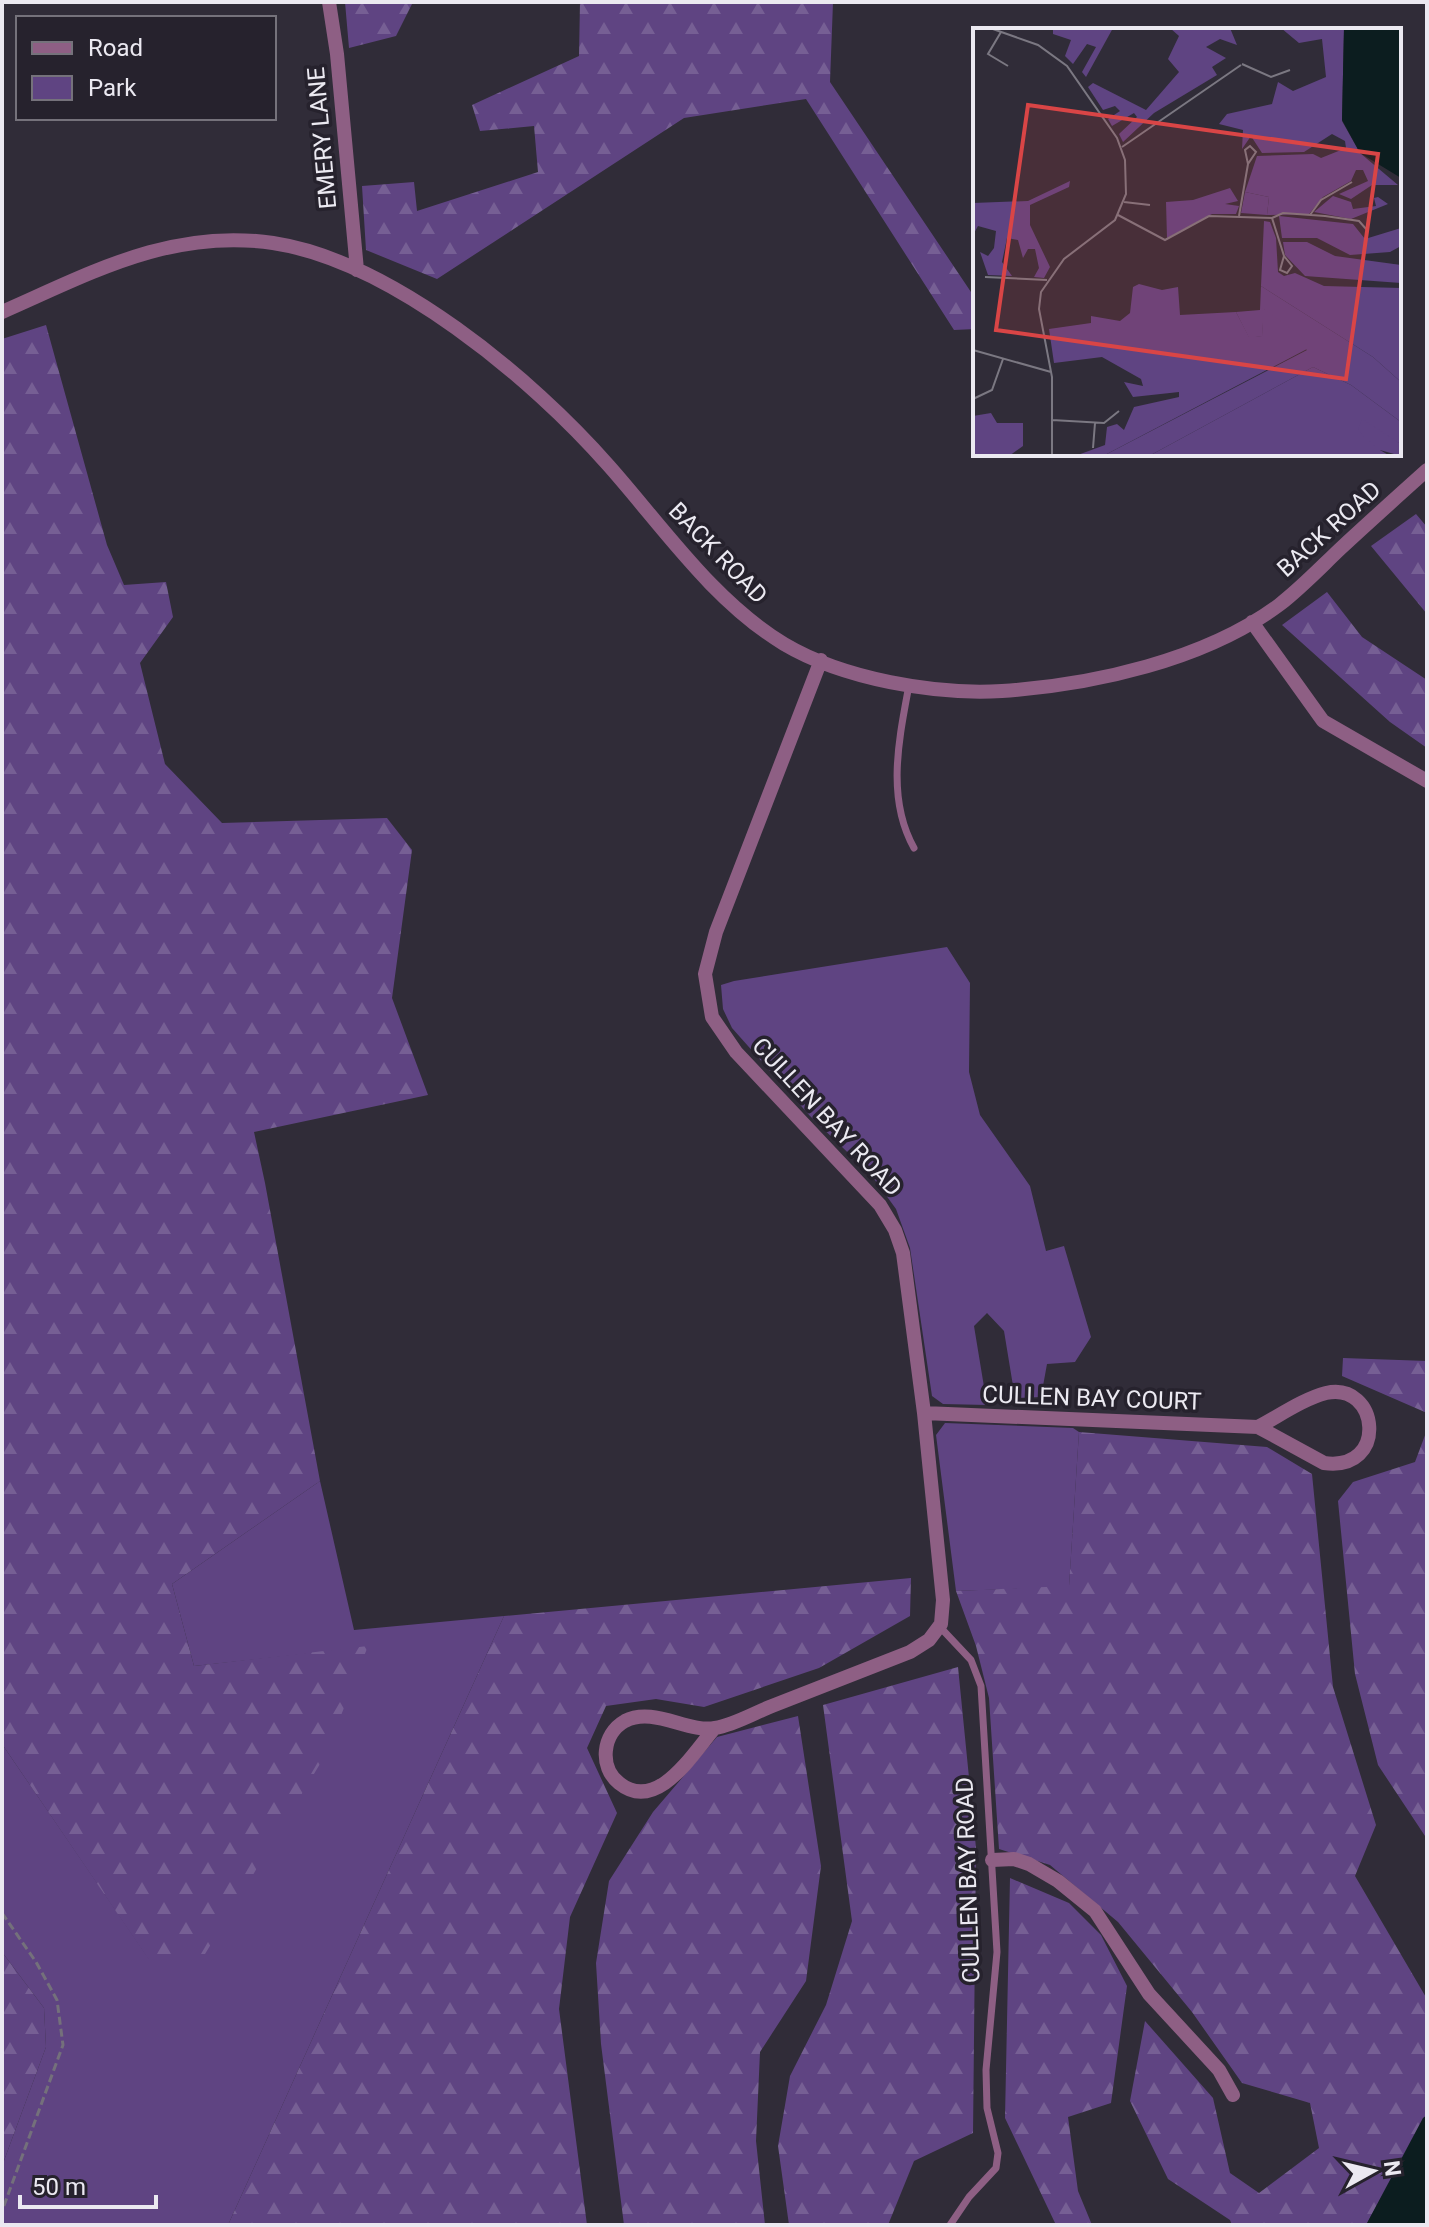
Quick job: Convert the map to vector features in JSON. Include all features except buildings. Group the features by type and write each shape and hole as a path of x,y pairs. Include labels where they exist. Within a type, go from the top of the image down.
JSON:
{"street":[{"name":"EMERY LANE","path":"329,2 337,54 357,270"},
{"name":"BACK ROAD","path":"2,312 126,258 165,246 208,241 272,243 312,253 357,270 425,308 500,362 580,434 716,588 753,622 787,645 864,675 963,693 1047,687 1093,679 1174,657 1218,640 1252,622 1303,585 1427,470"},
{"path":"1252,622 1323,721 1427,781"},
{"name":"CULLEN BAY ROAD","path":"821,660 716,932 705,974 712,1017 736,1052 880,1205 895,1230 903,1253 924,1413 943,1591 939,1626"},
{"name":"CULLEN BAY COURT","path":"924,1413 1258,1427 1324,1463 1336,1465 1347,1463 1366,1447 1370,1424 1360,1403 1339,1392 1316,1397 1258,1427"},
{"path":"714,1729 636,1717 624,1721 615,1729 608,1740 606,1764 620,1784 630,1790 654,1790 673,1776 714,1729 910,1652 929,1640 939,1626"},
{"path":"992,1860 1014,1859 1029,1864 1058,1881 1095,1911 1149,1994 1219,2070 1233,2095"}],"lane":[{"path":"909,685 901,730 898,797 905,832 914,848"},
{"name":"CULLEN BAY ROAD","path":"939,1626 971,1660 981,1686 997,1952 986,2070 987,2108 998,2153 996,2168 969,2197 950,2225"}],"path":[{"path":"2,1913 36,1962 57,2000 63,2045 2,2211"}],"green space":[{"path":"345,2 413,2 396,36 349,48"},
{"path":"580,2 833,2 830,82 973,295 973,329 954,330 806,99 684,118 437,279 366,250 362,186 414,182 417,211 538,172 534,126 480,131 472,105 579,56"},
{"path":"46,325 107,545 124,585 166,582 173,617 140,663 165,764 222,823 387,818 412,850 392,998 428,1095 254,1132 320,1481 172,1584 194,1666 368,1646 326,1754 205,1954 149,1960 2,1744 2,339"},
{"path":"1416,514 1427,527 1427,614 1371,546"},
{"path":"1327,592 1362,637 1427,680 1427,748 1390,722 1282,625"},
{"path":"947,947 970,983 969,1072 980,1115 1030,1186 1046,1251 1064,1246 1091,1337 1075,1362 1047,1364 1041,1397 1015,1398 1004,1331 987,1313 974,1326 987,1405 943,1404 932,1396 910,1248 896,1209 872,1176 810,1116 732,1028 723,1009 721,985 734,981"},
{"path":"1343,1358 1427,1361 1427,1413 1342,1376"},
{"path":"945,1423 1073,1428 1079,1432 1069,1587 956,1591 936,1435"},
{"path":"1427,1430 1427,1839 1378,1765 1355,1674 1338,1501 1353,1482 1415,1462"},
{"path":"1079,1432 1267,1447 1312,1474 1333,1687 1376,1825 1355,1876 1427,1999 1427,2115 1366,2225 1232,2225 1230,2220 1168,2179 1130,2101 1145,2021 1213,2098 1230,2173 1259,2193 1319,2148 1310,2103 1242,2083 1192,2012 1118,1922 1050,1865 999,1849 989,1698 976,1646 956,1591 1069,1586"},
{"path":"320,1481 354,1630 504,1616 228,2225 2,2225 2,2166 46,2047 44,2008 2,1952 2,1744 149,1959 367,1647 194,1666 172,1584"},
{"path":"911,1578 910,1616 819,1668 704,1707 656,1699 606,1706 587,1748 617,1813 570,1917 559,2009 587,2225 228,2225 504,1616"},
{"path":"958,1667 976,1848 973,2133 914,2161 888,2225 789,2225 778,2146 790,2076 826,2005 852,1921 823,1705"},
{"path":"798,1716 821,1866 806,1981 760,2052 756,2141 765,2225 624,2225 601,2044 596,1963 609,1881 653,1812 717,1737"},
{"path":"1010,1878 1069,1903 1101,1935 1127,1986 1111,2103 1068,2117 1078,2191 1092,2225 1056,2225 1005,2118"},
{"path":"2,1952 44,2008 46,2047 2,2166"}],"shaded area":[{"path":"1427,2115 1427,2225 1366,2225 1423,2118"}]}
